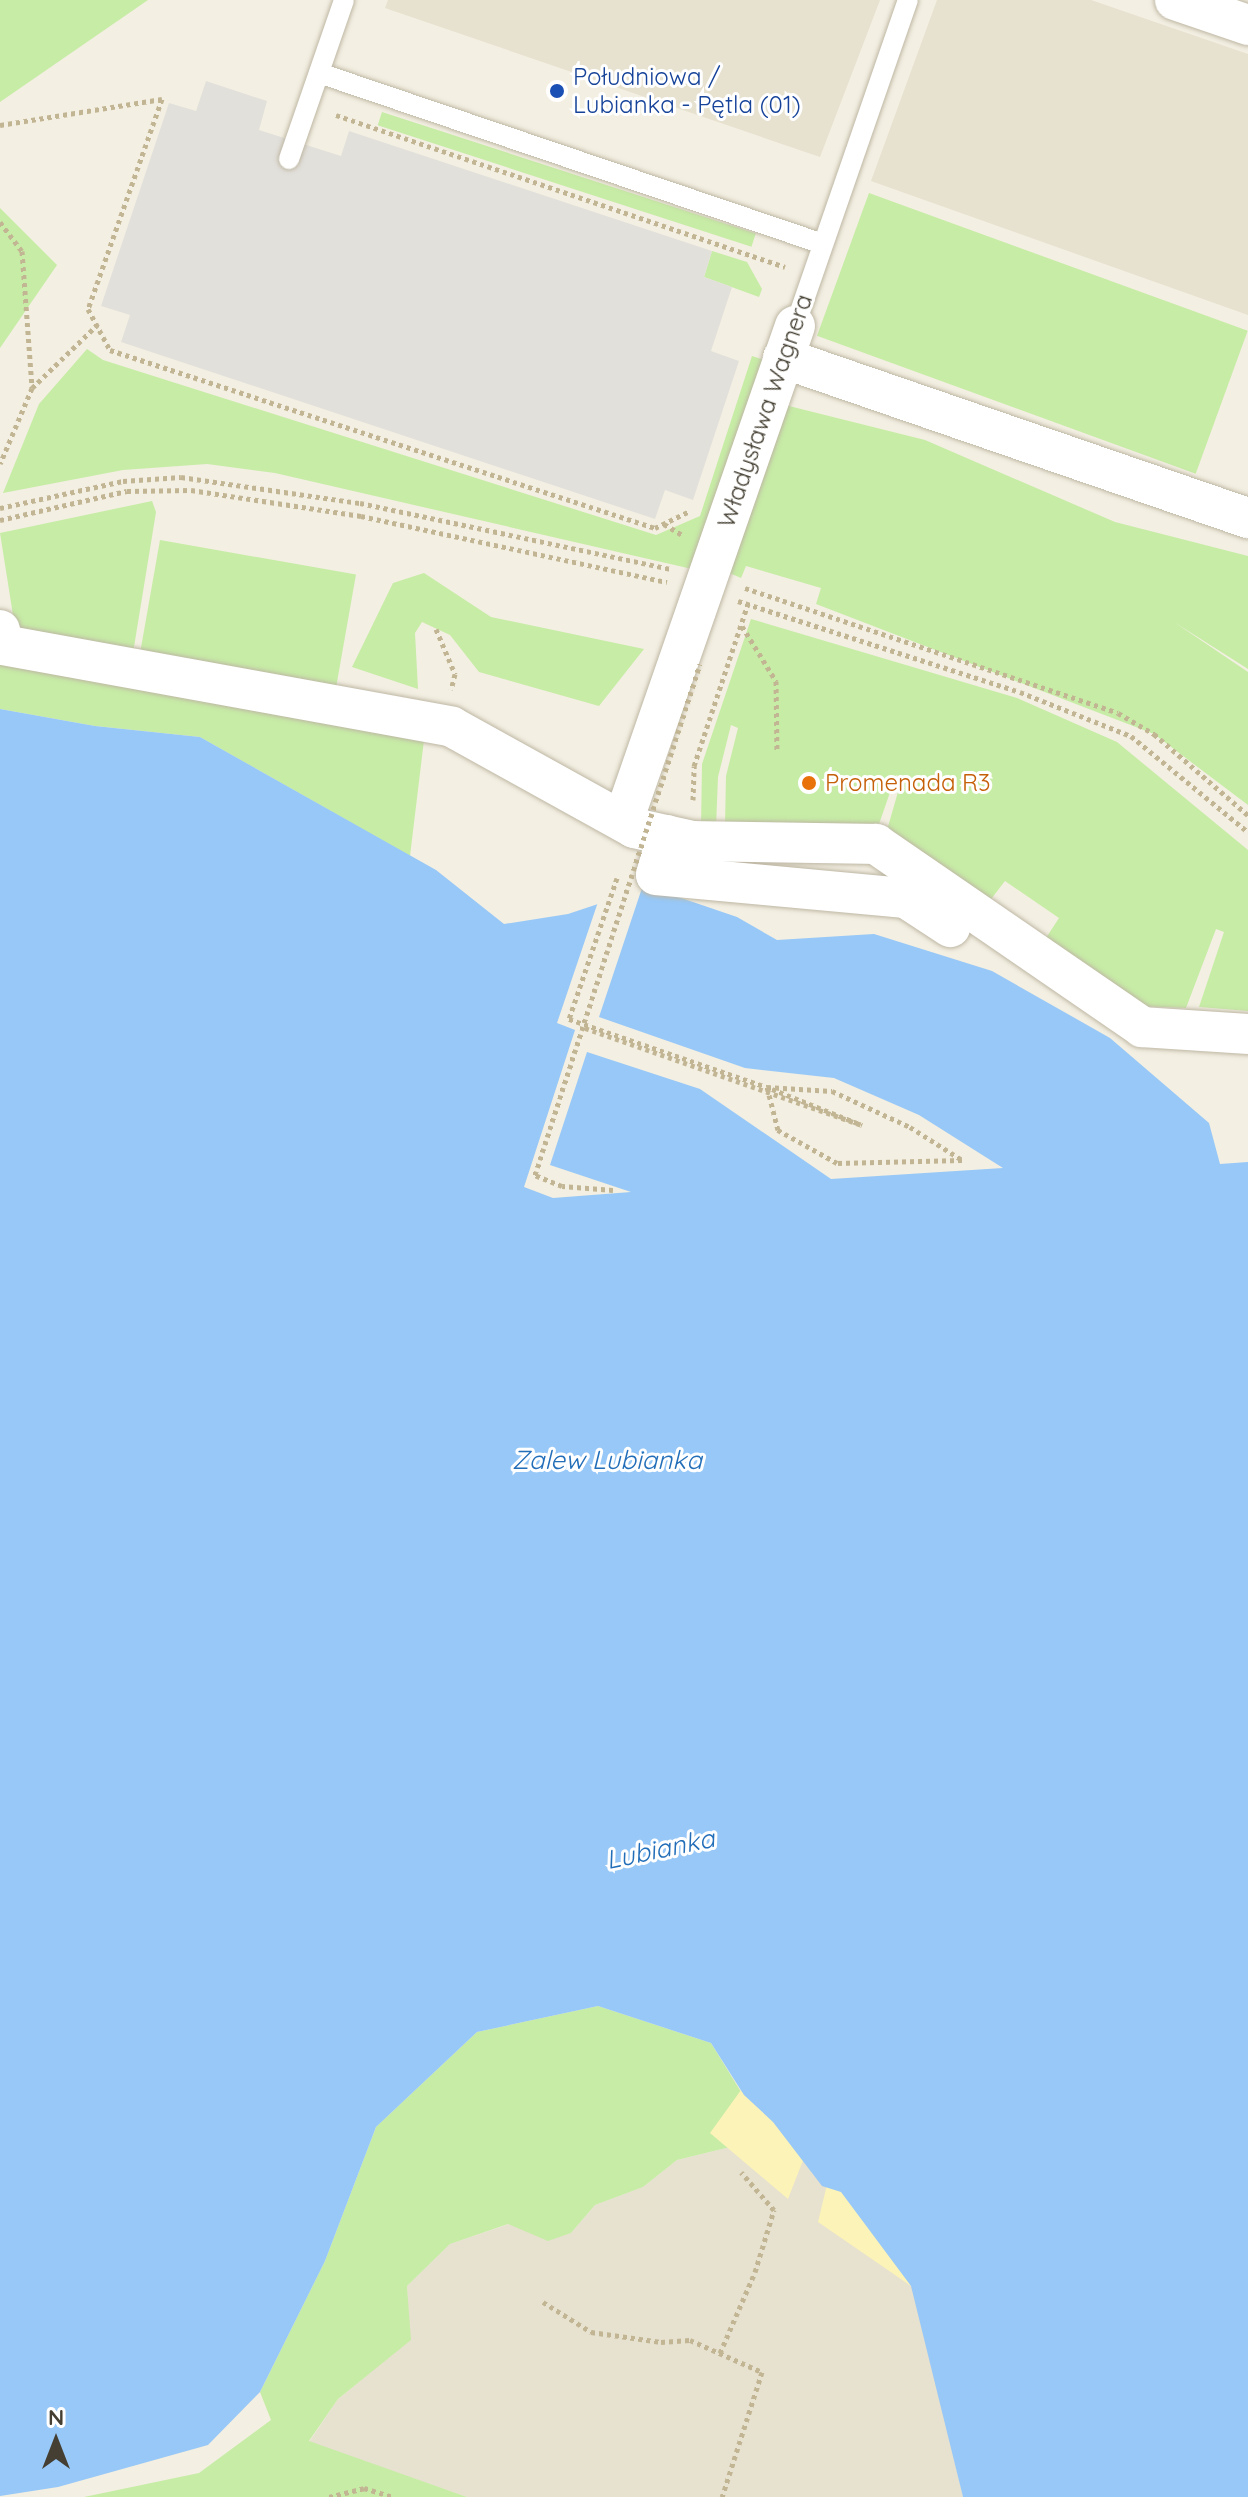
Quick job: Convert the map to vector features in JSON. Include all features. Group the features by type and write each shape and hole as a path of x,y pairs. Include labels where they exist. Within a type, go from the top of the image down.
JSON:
{"street":[{"path":"1198,4 1248,25"},
{"path":"789,342 1248,518"},
{"name":"Władysława Wagnera","path":"789,342 705,584 654,831 656,875 906,898 1123,1043 1233,1055 1248,1049"},
{"path":"700,664 705,584"},
{"path":"0,630 3,645 441,725 654,831 876,844 1142,1027 1248,1034"}],"lane":[{"path":"289,159 344,0"},
{"name":"Władysława Wagnera","path":"789,342 908,0"},
{"path":"319,73 823,244"}],"path":[{"path":"0,125 162,99 88,309 110,350 655,528 696,509"},
{"path":"307,105 812,276"},
{"path":"0,222 22,251 32,388"},
{"path":"0,464 32,388 97,325"},
{"path":"0,508 123,481 193,478 360,503 705,584 1023,678 1118,713 1154,734 1248,815"},
{"path":"0,520 127,491 191,490 361,516 705,584 748,604 1020,692 1131,736 1248,832"},
{"path":"664,524 673,531"},
{"path":"585,1028 862,1125 767,1087 569,1019 654,831 694,766 748,604"},
{"path":"741,625 776,681 777,751"},
{"path":"436,629 455,674 441,725"},
{"path":"613,1190 562,1186 535,1175 585,1028 700,664"},
{"path":"767,1087 832,1091 910,1127 962,1160 837,1163 778,1130 767,1087"},
{"path":"720,2353 755,2272 774,2210 741,2172"},
{"path":"543,2302 591,2332 661,2342 690,2340 762,2372 722,2497"},
{"path":"329,2497 364,2488 393,2497"}],"shaded area":[{"path":"388,0 880,0 820,157 385,8"},
{"path":"937,0 1091,0 1248,54 1248,315 871,181"},
{"path":"206,81 267,101 259,130 341,156 349,131 712,251 704,277 732,287 711,351 739,361 693,500 665,490 655,519 121,342 130,315 101,306 169,103 196,111"},
{"path":"773,2122 841,2192 914,2290 963,2497 467,2497 309,2442 338,2399 410,2340 407,2286 450,2244 509,2224 548,2240 571,2233 595,2205 643,2187 677,2160 730,2147"}],"green space":[{"path":"0,0 148,0 0,102"},
{"path":"382,112 756,233 751,247 378,125"},
{"path":"869,193 1248,331 1196,474 817,336"},
{"path":"0,208 57,265 0,348"},
{"path":"712,251 747,262 762,289 759,297 704,277"},
{"path":"87,349 103,360 656,535 700,516 752,356 767,361 692,569 275,473 207,464 123,470 3,493 39,404"},
{"path":"781,404 925,440 1115,522 1248,556 1248,669 1174,622 1248,672 1248,805 1154,734 816,604 821,588 746,566 741,578 727,572"},
{"path":"152,501 156,512 133,653 16,634 0,533"},
{"path":"160,540 356,575 336,690 140,655"},
{"path":"424,573 491,617 644,649 599,706 479,672 450,635 422,622 415,633 418,689 352,667 393,583"},
{"path":"751,619 1017,698 1117,742 1248,850 1248,1011 1199,1007 1224,932 1216,929 1186,1008 1138,1006 1044,941 1059,918 1005,881 988,903 887,830 902,778 896,775 878,827 725,825 726,776 738,728 731,725 718,777 716,827 701,827 702,764"},
{"path":"0,657 424,740 410,856 200,737 95,726 0,709"},
{"path":"598,2006 711,2043 743,2095 730,2147 677,2160 643,2187 595,2205 571,2233 548,2241 508,2224 450,2244 407,2286 411,2340 338,2399 309,2441 467,2497 84,2497 199,2473 271,2420 260,2392 325,2261 376,2127 477,2032"}],"sand":[{"path":"846,2073 911,2286 818,2222 835,2151 809,2145 788,2199 710,2133 749,2079"}],"water":[{"name":"Zalew Lubianka","path":"0,709 95,726 200,737 436,870 504,924 568,914 649,887 737,917 777,940 874,934 992,971 1110,1038 1209,1123 1220,1164 1248,1162 1248,2497 963,2497 911,2286 841,2192 822,2186 773,2122 744,2095 711,2043 598,2006 477,2032 376,2127 325,2261 260,2392 208,2445 58,2487 0,2496"}],"pier":[{"path":"643,885 599,1017 745,1068 834,1078 919,1115 1003,1168 831,1179 700,1089 587,1052 550,1165 631,1192 553,1198 524,1187 575,1030 557,1023 599,899"}],"place":[{"name":"Południowa / Lubianka - Pętla (01)","path":"557,91"},
{"name":"Promenada R3","path":"809,783"}],"water label":[{"name":"Lubianka","path":"660,1849"}]}
